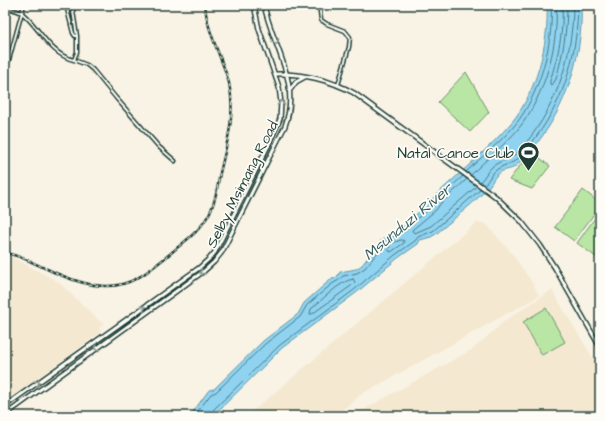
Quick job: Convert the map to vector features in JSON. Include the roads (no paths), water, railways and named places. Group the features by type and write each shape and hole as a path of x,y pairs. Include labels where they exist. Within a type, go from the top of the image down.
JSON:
{"main road":[{"name":"Selby Msimang Road","path":"5,406 131,317 210,258 219,246 278,125 281,103 279,87 258,29 254,5"},
{"name":"Selby Msimang Road","path":"5,415 193,279 214,262 224,248 285,126 290,110 290,91 287,74 264,5"},
{"path":"275,74 305,77 338,85 362,98 496,197 521,221 540,245 600,347"},
{"path":"290,91 295,83 305,77"}],"street":[{"path":"5,74 24,5"},
{"path":"66,5 74,35 77,36"},
{"path":"72,5 77,36 77,52 74,60"},
{"path":"322,5 320,12 321,20 345,31 350,37 349,47 338,85"},
{"path":"5,8 22,13 55,50 64,57 87,65 93,70 159,147 175,161"}],"water":[{"path":"547,5 581,5 581,26 579,47 568,88 549,127 536,144 514,167 499,173 477,199 436,234 420,240 418,244 398,258 356,293 282,348 213,416 190,416 209,390 214,389 263,341 298,314 304,303 330,280 337,277 340,272 356,269 362,265 374,250 380,246 380,242 383,239 399,231 408,221 426,207 434,197 483,152 511,123 527,98 539,67 546,35"}],"railway":[{"path":"5,253 21,257 76,280 98,286 115,286 124,284 149,271 199,229 212,209 228,140 232,106 229,83 212,35 206,15 205,5"}],"place":[{"name":"Natal Canoe Club","path":"529,172"}],"water label":[{"name":"Msunduzi River","path":"407,221"}]}
